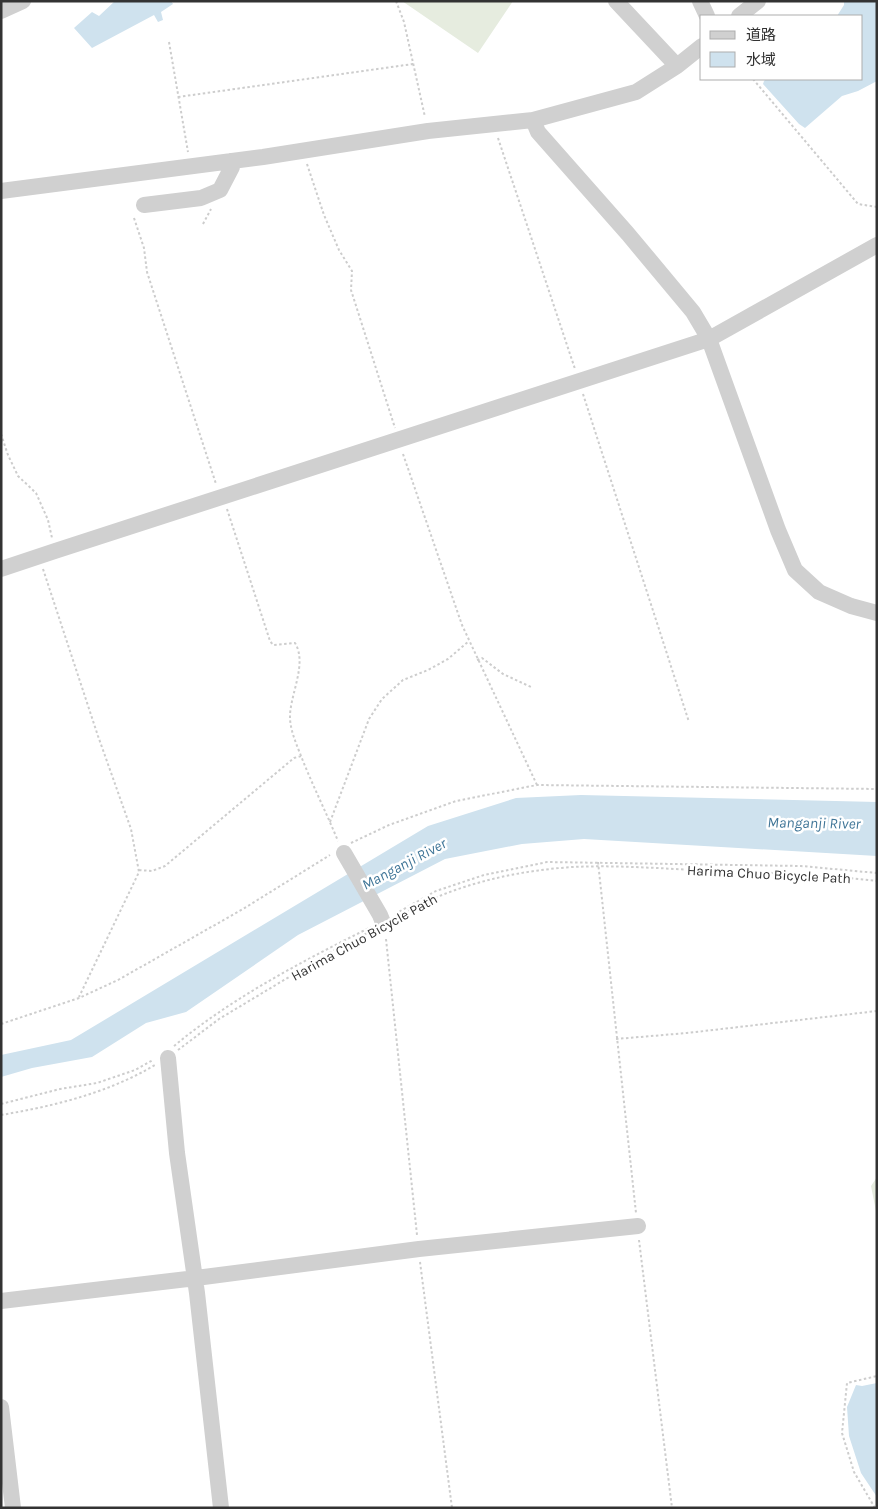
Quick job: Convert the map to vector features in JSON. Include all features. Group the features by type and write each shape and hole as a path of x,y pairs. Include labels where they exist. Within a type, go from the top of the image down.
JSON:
{"street":[{"path":"1,11 23,1"},
{"path":"616,1 677,66"},
{"path":"700,1 707,15"},
{"path":"739,15 758,1"},
{"path":"1,191 305,151 428,131 533,120 636,92 677,66 700,48"},
{"path":"533,120 538,132 628,234 693,312 709,339 778,530 796,570 819,592 851,606 877,613"},
{"path":"144,205 202,198 220,190 232,167 231,161"},
{"path":"1,570 55,550 222,498 709,339 877,245"},
{"path":"342,850 382,920"},
{"path":"167,1054 177,1152 196,1278 221,1508"},
{"path":"1,1301 419,1249 638,1226"},
{"path":"1,1407 6,1493 13,1508"}],"path":[{"path":"396,1 404,22 428,131"},
{"path":"169,42 190,166"},
{"path":"178,97 414,64"},
{"path":"754,80 858,204 877,207"},
{"path":"493,124 689,722"},
{"path":"305,151 311,179 324,215 339,250 352,271 351,290 398,440 434,546 477,660 537,785"},
{"path":"134,218 144,248 147,272 270,642 273,645 295,643 299,649 299,662 290,717 292,734 342,850"},
{"path":"1,434 18,476 36,493 48,520 55,550"},
{"path":"39,557 131,829 139,870 79,998"},
{"path":"330,822 369,719 382,699 403,680 428,670 448,659 469,641"},
{"path":"477,660 482,658 503,674 530,686"},
{"path":"139,870 152,870 165,866 294,758 301,756"},
{"path":"1,1024 79,998 118,980 342,850 389,825 456,800 537,785 877,789"},
{"path":"1,1104 60,1089 96,1083 134,1070 167,1054 217,1013 316,955 436,890 484,875 547,862 802,866 877,874"},
{"path":"598,862 616,1039 672,1508"},
{"name":"Harima Chuo Bicycle Path","path":"1,1115 45,1108 91,1094 143,1072 219,1019 382,920 440,895 500,877 534,870 598,867 802,873 877,881"},
{"path":"382,920 419,1249 452,1508"},
{"path":"616,1039 687,1033 877,1011"},
{"path":"876,1508 854,1472 842,1434 847,1383 877,1376"}],"shaded area":[{"path":"402,1 513,1 478,53"},
{"path":"877,1177 877,1216 871,1186"}],"water":[{"path":"115,1 171,1 173,4 161,12 163,20 158,22 154,15 92,48 74,28 92,12 99,16"},
{"path":"844,1 877,1 877,81 858,91 842,96 805,128 799,124 763,84 765,80 863,80 863,15 838,15 844,5"},
{"name":"Manganji River","path":"581,795 877,802 877,856 584,839 522,844 445,859 298,935 186,1012 146,1023 92,1057 32,1068 1,1077 1,1055 71,1040 428,826 516,798"},
{"path":"877,1383 877,1497 861,1473 849,1436 847,1407 856,1385 862,1386"}]}
